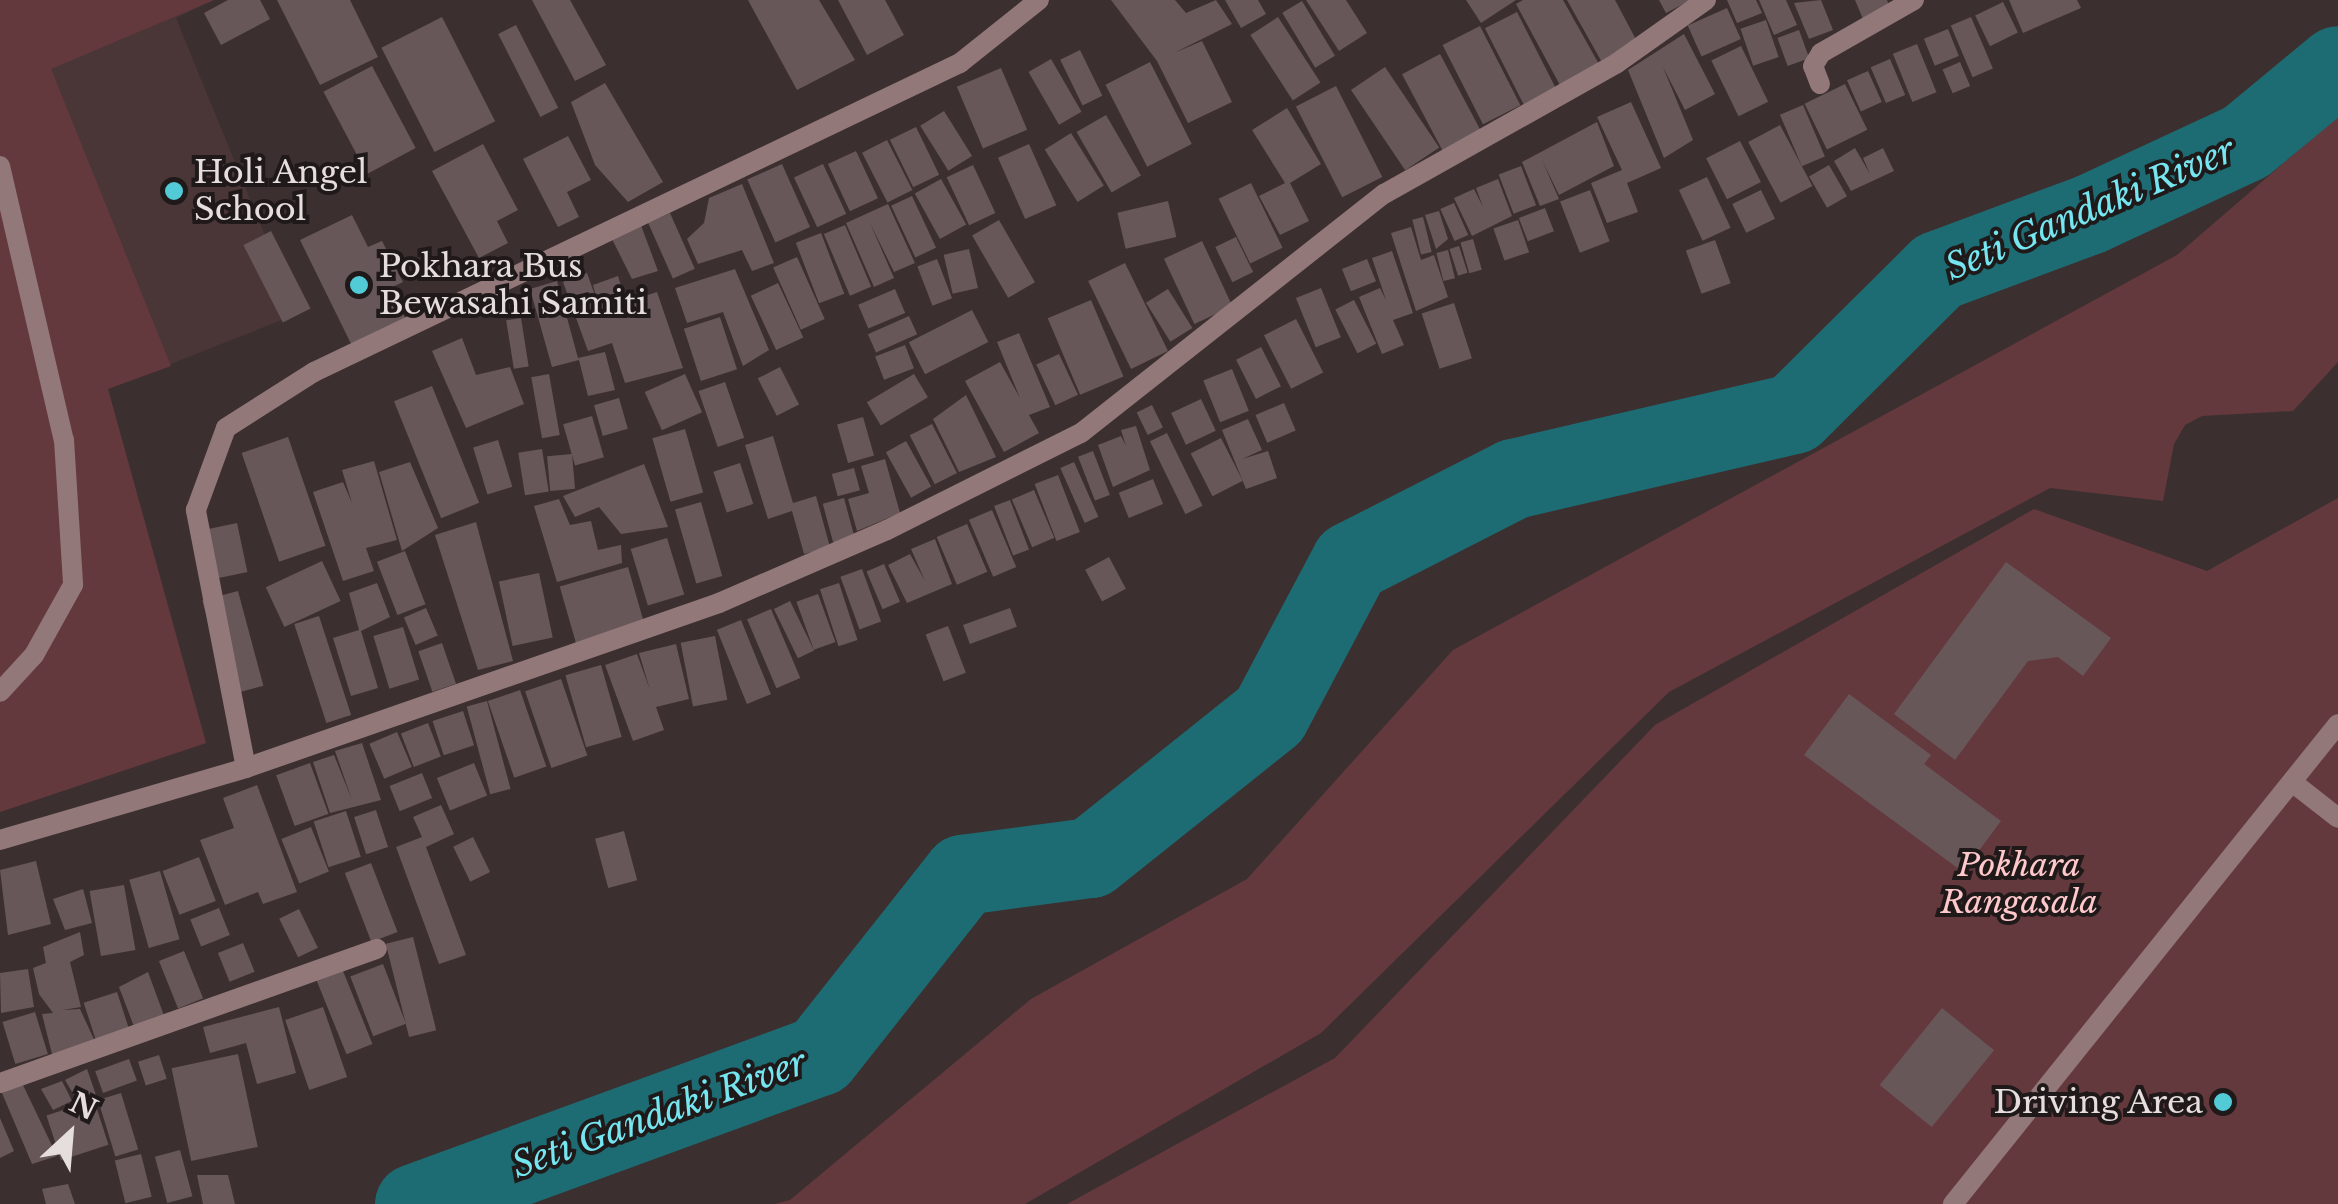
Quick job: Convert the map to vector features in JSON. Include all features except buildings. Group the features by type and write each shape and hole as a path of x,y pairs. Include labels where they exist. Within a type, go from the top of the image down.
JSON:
{"street":[{"path":"246,768 196,510 226,428 314,372 960,62 1039,0"},
{"path":"0,840 246,768 719,603 1082,433 1384,194 1617,63 1706,0"},
{"path":"1820,84 1814,66 1821,53 1914,0"},
{"path":"0,166 64,440 73,585 34,655 0,692"},
{"path":"1952,1204 2338,724"},
{"path":"2292,782 2338,818"},
{"path":"0,1083 378,949"}],"shaded area":[{"path":"0,0 214,0 176,18 297,314 108,389 206,743 0,812"}],"green space":[{"path":"0,0 214,0 51,69 171,366 108,389 206,743 0,812"},
{"path":"2338,116 2338,362 2293,411 2202,416 2185,425 2174,444 2163,501 2050,488 1669,692 1321,1033 1025,1204 775,1204 790,1200 1031,999 1247,879 1453,650 2177,255"},
{"name":"Pokhara Rangasala","path":"2338,498 2338,1204 1067,1204 1335,1058 1655,725 2034,509 2207,571"}],"waterway":[{"name":"Seti Gandaki River","path":"415,1204 820,1056 963,875 1091,858 1270,715 1351,562 1514,479 1794,414 1938,271 2091,214 2246,142 2338,66"}],"place":[{"name":"Holi Angel School","path":"174,191"},
{"name":"Pokhara Bus Bewasahi Samiti","path":"359,285"},
{"name":"Driving Area","path":"2223,1102"}]}
